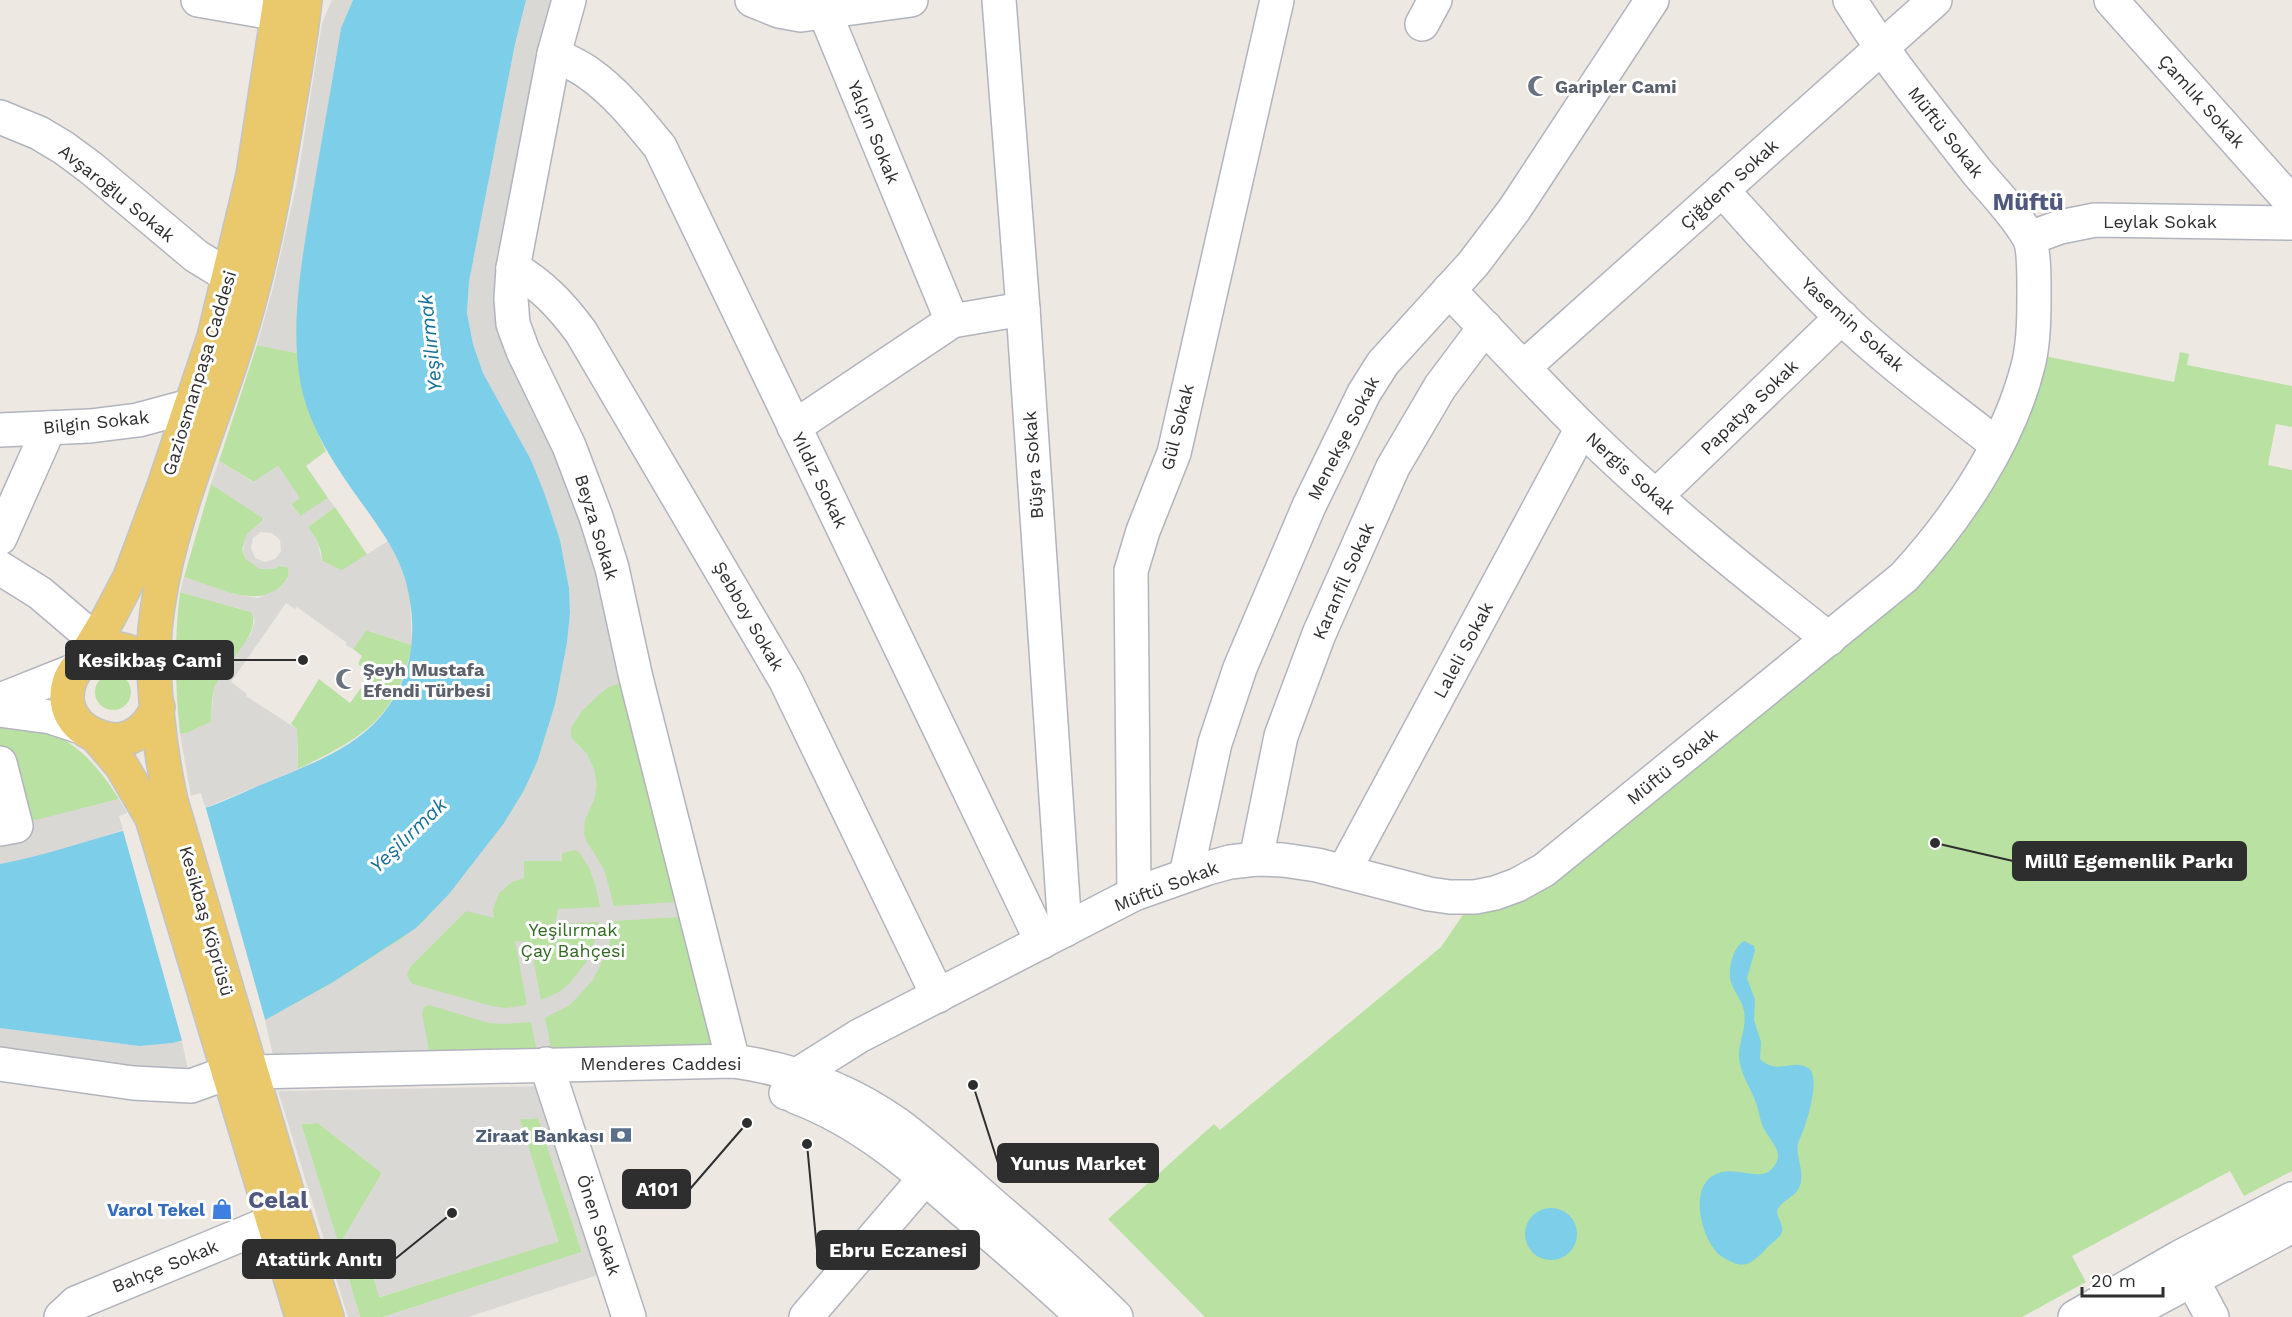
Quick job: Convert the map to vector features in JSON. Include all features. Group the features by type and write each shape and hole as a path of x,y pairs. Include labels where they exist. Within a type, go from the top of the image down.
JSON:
{"main road":[{"name":"Gaziosmanpaşa Caddesi","path":"84,657 130,577 164,486 214,337 295,6"},
{"name":"Gaziosmanpaşa Caddesi","path":"154,673 155,631 161,587 186,494 238,342 254,283 277,178 295,6"},
{"path":"107,648 122,649 146,662 154,673 167,784 163,815 121,765 74,717 68,700 69,682 84,657 94,652 107,648"},
{"path":"88,732 108,740 121,740 133,736 153,719 158,707"},
{"name":"Kesikbaş Köprüsü","path":"163,815 242,1082"},
{"path":"242,1082 272,1222 302,1317"},
{"path":"242,1082 327,1317"}],"street":[{"path":"198,0 295,6"},
{"name":"Beyza Sokak","path":"569,0 554,54 513,268 511,299 513,324 523,351 569,446 612,567 634,666 733,1061"},
{"path":"752,0 779,11 801,15 911,0"},
{"name":"Büşra Sokak","path":"999,0 1023,309 1053,936"},
{"name":"Gül Sokak","path":"1134,894 1131,572 1143,531 1174,453 1277,0"},
{"name":"Menekşe Sokak","path":"1186,875 1215,742 1240,668 1309,506 1355,410 1383,363 1473,264 1514,210 1652,0"},
{"name":"Müftü Sokak","path":"792,1084 859,1036 1134,894 1230,862 1256,859 1317,865 1429,894 1450,897 1475,897 1517,885 1544,870 1904,577 1959,509 1996,444 2019,396 2029,360 2034,323 2034,284 2030,238 1880,49 1850,0"},
{"name":"Çiğdem Sokak","path":"1524,367 1935,0"},
{"name":"Çamlık Sokak","path":"2111,0 2292,203"},
{"name":"Yalçın Sokak","path":"825,12 952,321"},
{"name":"Yıldız Sokak","path":"554,54 587,72 610,91 633,114 660,147 794,427 1053,936"},
{"name":"Avşaroğlu Sokak","path":"0,117 39,133 64,148 196,256 230,277"},
{"name":"Yasemin Sokak","path":"1722,190 1793,269 1842,317 1888,358 1996,444"},
{"name":"Leylak Sokak","path":"2030,238 2060,227 2095,220 2292,223"},
{"name":"Şebboy Sokak","path":"513,268 549,292 581,332 711,549 786,681 938,996"},
{"name":"Nergis Sokak","path":"1449,290 1582,428 1656,496 1730,561 1829,639"},
{"path":"794,427 952,321 1023,309"},
{"name":"Papatya Sokak","path":"1656,496 1842,317"},
{"name":"Karanfil Sokak","path":"1256,859 1281,736 1324,624 1394,467 1440,387 1485,327"},
{"name":"Bilgin Sokak","path":"3,424 49,428 90,426 138,420 190,406"},
{"path":"0,538 49,428"},
{"name":"Laleli Sokak","path":"1344,872 1582,428"},
{"path":"0,568 40,593 84,657 0,700"},
{"path":"0,710 51,717 88,732"},
{"path":"0,763 16,826 0,829"},
{"name":"Menderes Caddesi","path":"0,1064 133,1083 191,1086 242,1082 550,1075 733,1061 770,1066 792,1084 882,1143 925,1178 1068,1312"},
{"name":"Menderes Caddesi","path":"550,1075 764,1087 820,1082 858,1100 897,1124 1019,1228 1116,1317"},
{"name":"Önen Sokak","path":"550,1075 629,1317"},
{"path":"806,1317 925,1178"},
{"path":"2123,1317 2186,1268 2292,1199"},
{"name":"Bahçe Sokak","path":"61,1317 76,1303 272,1222"},
{"path":"2075,1317 2186,1268 2292,1226"},
{"path":"2186,1268 2212,1317"}],"green space":[{"path":"257,345 297,353 307,404 326,451 306,466 328,498 301,517 291,504 299,498 278,466 254,482 219,461"},
{"path":"2180,352 2189,354 2187,365 2292,386 2292,427 2276,424 2268,465 2292,470 2292,1171 2244,1196 2230,1171 2072,1256 2086,1282 2022,1317 1205,1317 1108,1219 1214,1124 1220,1130 1441,947 1475,897 1495,893 1931,547 2030,353 2174,382"},
{"path":"211,484 263,516 263,522 257,526 243,546 243,552 247,560 287,567 288,578 274,592 262,596 235,594 184,577"},
{"path":"335,507 368,556 342,571 322,561 316,539 308,527"},
{"path":"180,592 251,612 253,620 248,639 214,689 211,722 180,734 176,663"},
{"name":"Yeşilırmak Çay Bahçesi","path":"620,609 733,1061 277,1071 265,1020"},
{"path":"366,630 412,645 397,691 386,709 358,736 298,769 297,729 291,724 319,679 350,703 371,674 358,664 362,656 353,649"},
{"path":"113,674 126,679 131,692 126,705 113,710 100,705 95,692 100,679"},
{"path":"0,722 31,727 66,741 86,757 119,799 16,826 0,763"},
{"path":"538,1118 582,1252 383,1317 360,1317 342,1256 365,1249 380,1297 558,1241 519,1119"},
{"path":"318,1123 382,1173 339,1246 301,1124"}],"shaded area":[{"path":"332,0 353,0 341,28 304,249 297,353 257,345 273,288 297,182 322,23"},
{"path":"526,0 569,0 513,268 636,678 609,687 582,711 571,728 571,737 587,754 594,769 597,785 594,800 585,820 584,833 604,869 614,906 692,901 696,916 614,921 608,950 593,980 570,1005 545,1018 554,1064 539,1064 531,1022 489,1023 429,1005 424,1007 422,1014 432,1067 277,1071 265,1020 333,982 402,938 425,920 504,823 524,790 537,762 555,703 567,643 570,613 569,588 560,540 531,460 483,373 473,344 467,313 469,282 515,44","holes":["575,850 580,853 590,870 600,907 558,909 555,924 599,922 593,948 587,961 570,983 559,992 541,1000 530,942 515,941 527,1005 506,1008 492,1006 413,984 410,981 407,974 411,966 466,911 494,918 493,909 499,893 512,882 524,878 524,861 562,861 562,853"]},
{"path":"219,461 253,482 278,466 300,498 291,504 300,516 328,498 335,507 308,527 317,540 322,561 342,570 388,541 399,559 410,598 412,645 366,630 353,649 297,607 295,609 286,603 231,682 247,694 246,696 297,729 298,769 205,808 201,793 191,796 180,734 211,722 214,687 251,634 255,621 251,612 180,592 184,577 234,594 258,598 280,588 288,578 289,572 287,567 281,565 275,569 260,569 247,560 243,553 244,540 248,533 264,519 211,484","holes":["261,532 272,533 280,540 281,551 275,559 265,562 255,558 251,548 253,538"]},
{"path":"119,799 127,813 119,816 123,830 45,855 0,864 0,829"},
{"path":"0,1028 139,1046 182,1041 191,1086 0,1064"},
{"path":"553,1086 613,1270 468,1317 383,1317 582,1252 538,1118 520,1119 558,1242 379,1297 365,1249 342,1256 360,1317 348,1317 278,1091","holes":["318,1123 382,1173 339,1245 301,1124"]}],"water":[{"name":"Yeşilırmak","path":"353,0 526,0 515,44 469,282 467,313 473,344 483,373 531,460 545,495 560,540 569,588 570,613 567,643 555,704 537,762 524,790 504,823 449,894 416,928 333,982 265,1020 172,1043 139,1046 0,1028 0,864 205,808 326,757 356,739 381,716 392,701 407,667 411,649 412,613 404,576 394,552 339,470 312,422 301,386 296,338 305,240 341,28"},
{"path":"1744,941 1754,946 1755,950 1747,978 1755,1000 1754,1020 1761,1042 1760,1059 1766,1064 1779,1067 1802,1065 1812,1073 1814,1081 1809,1113 1798,1144 1801,1176 1799,1188 1781,1204 1777,1211 1782,1227 1780,1236 1753,1261 1744,1265 1727,1260 1709,1242 1702,1223 1700,1202 1705,1184 1718,1173 1733,1171 1762,1174 1771,1170 1778,1158 1775,1146 1763,1126 1740,1062 1739,1050 1744,1011 1731,982 1730,971 1734,953"},
{"path":"1551,1208 1565,1212 1573,1220 1577,1234 1573,1248 1565,1256 1551,1260 1537,1256 1529,1248 1525,1234 1529,1220 1537,1212"}],"pier":[{"path":"205,805 266,1023 183,1044 122,827"}],"place":[{"name":"Garipler Cami","path":"1538,86"},
{"name":"Kesikbaş Cami","path":"303,660"},
{"name":"Şeyh Mustafa Efendi Türbesi","path":"346,679"},
{"name":"Millî Egemenlik Parkı","path":"1935,843"},
{"name":"Yunus Market","path":"973,1085"},
{"name":"A101","path":"747,1123"},
{"name":"Ziraat Bankası","path":"621,1135"},
{"name":"Ebru Eczanesi","path":"807,1144"},
{"name":"Varol Tekel","path":"222,1209"},
{"name":"Atatürk Anıtı","path":"452,1213"}],"district":[{"name":"Müftü","path":"2028,202"},
{"name":"Celal","path":"278,1200"}]}
